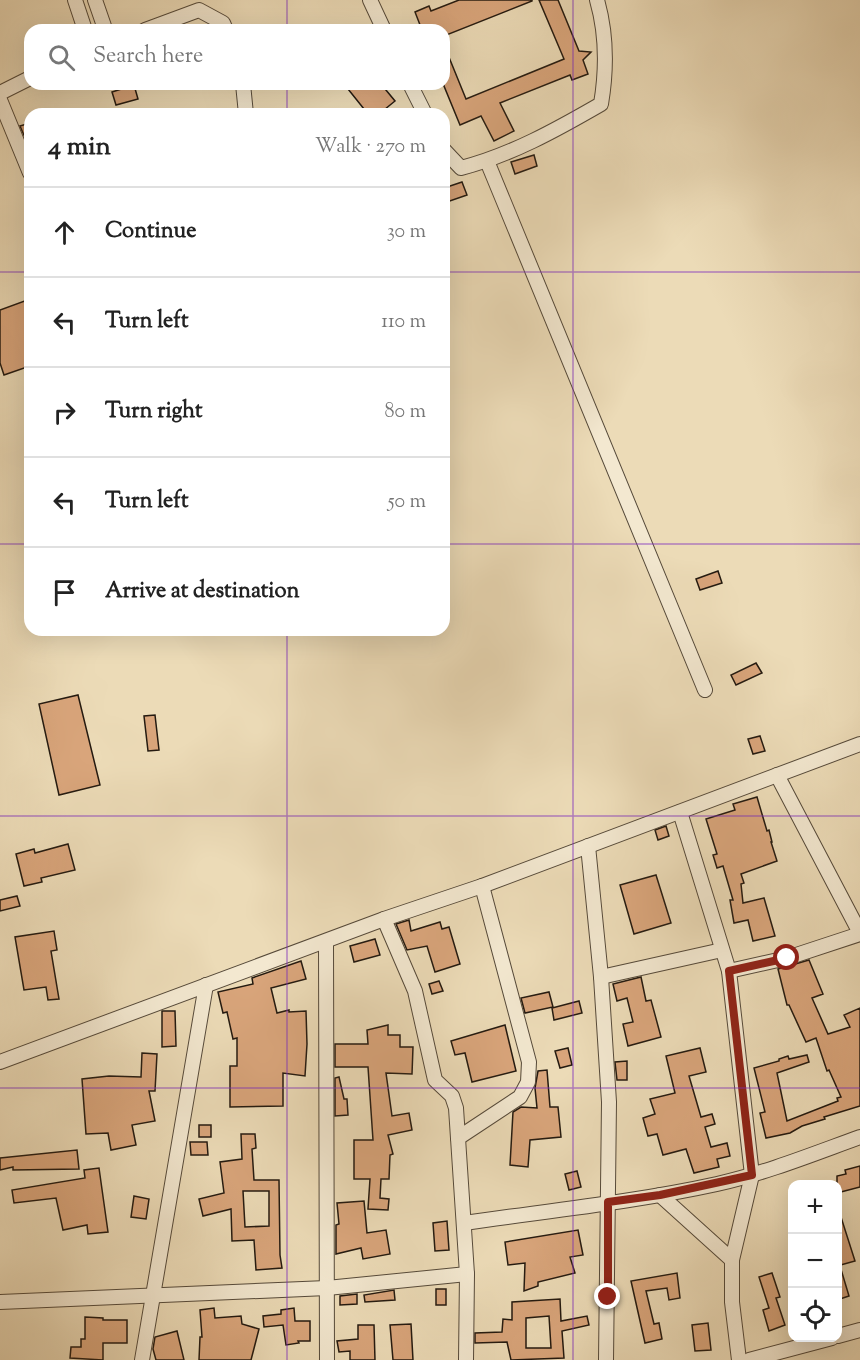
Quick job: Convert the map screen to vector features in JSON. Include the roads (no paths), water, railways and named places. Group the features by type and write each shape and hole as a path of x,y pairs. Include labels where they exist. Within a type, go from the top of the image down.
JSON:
{"street":[{"path":"75,0 83,24"},
{"path":"95,0 100,24"},
{"path":"370,0 381,24"},
{"path":"450,157 460,168 487,161 549,134 601,104 606,73 604,24 597,0"},
{"path":"161,24 199,10 224,24"},
{"path":"0,93 24,81"},
{"path":"244,90 245,108"},
{"path":"413,90 422,108"},
{"path":"0,100 24,158"},
{"path":"487,161 705,690"},
{"path":"0,1062 384,919 482,886 680,813 860,744"},
{"path":"729,971 797,955 860,933 777,775"},
{"path":"680,813 729,971 752,1175 732,1260 732,1302 739,1360"},
{"path":"588,846 601,976 609,1102 606,1360"},
{"path":"458,1138 520,1097 528,1082 529,1062 482,886"},
{"path":"384,919 415,991 435,1080 452,1096 456,1108 467,1274 466,1360"},
{"path":"326,942 327,1360"},
{"path":"601,976 722,950"},
{"path":"142,1360 206,985"},
{"path":"464,1223 660,1195 752,1175 860,1137"},
{"path":"660,1195 732,1260"},
{"path":"0,1302 327,1288 467,1274"},
{"path":"842,1335 860,1330"},
{"path":"749,1360 817,1342"}]}
